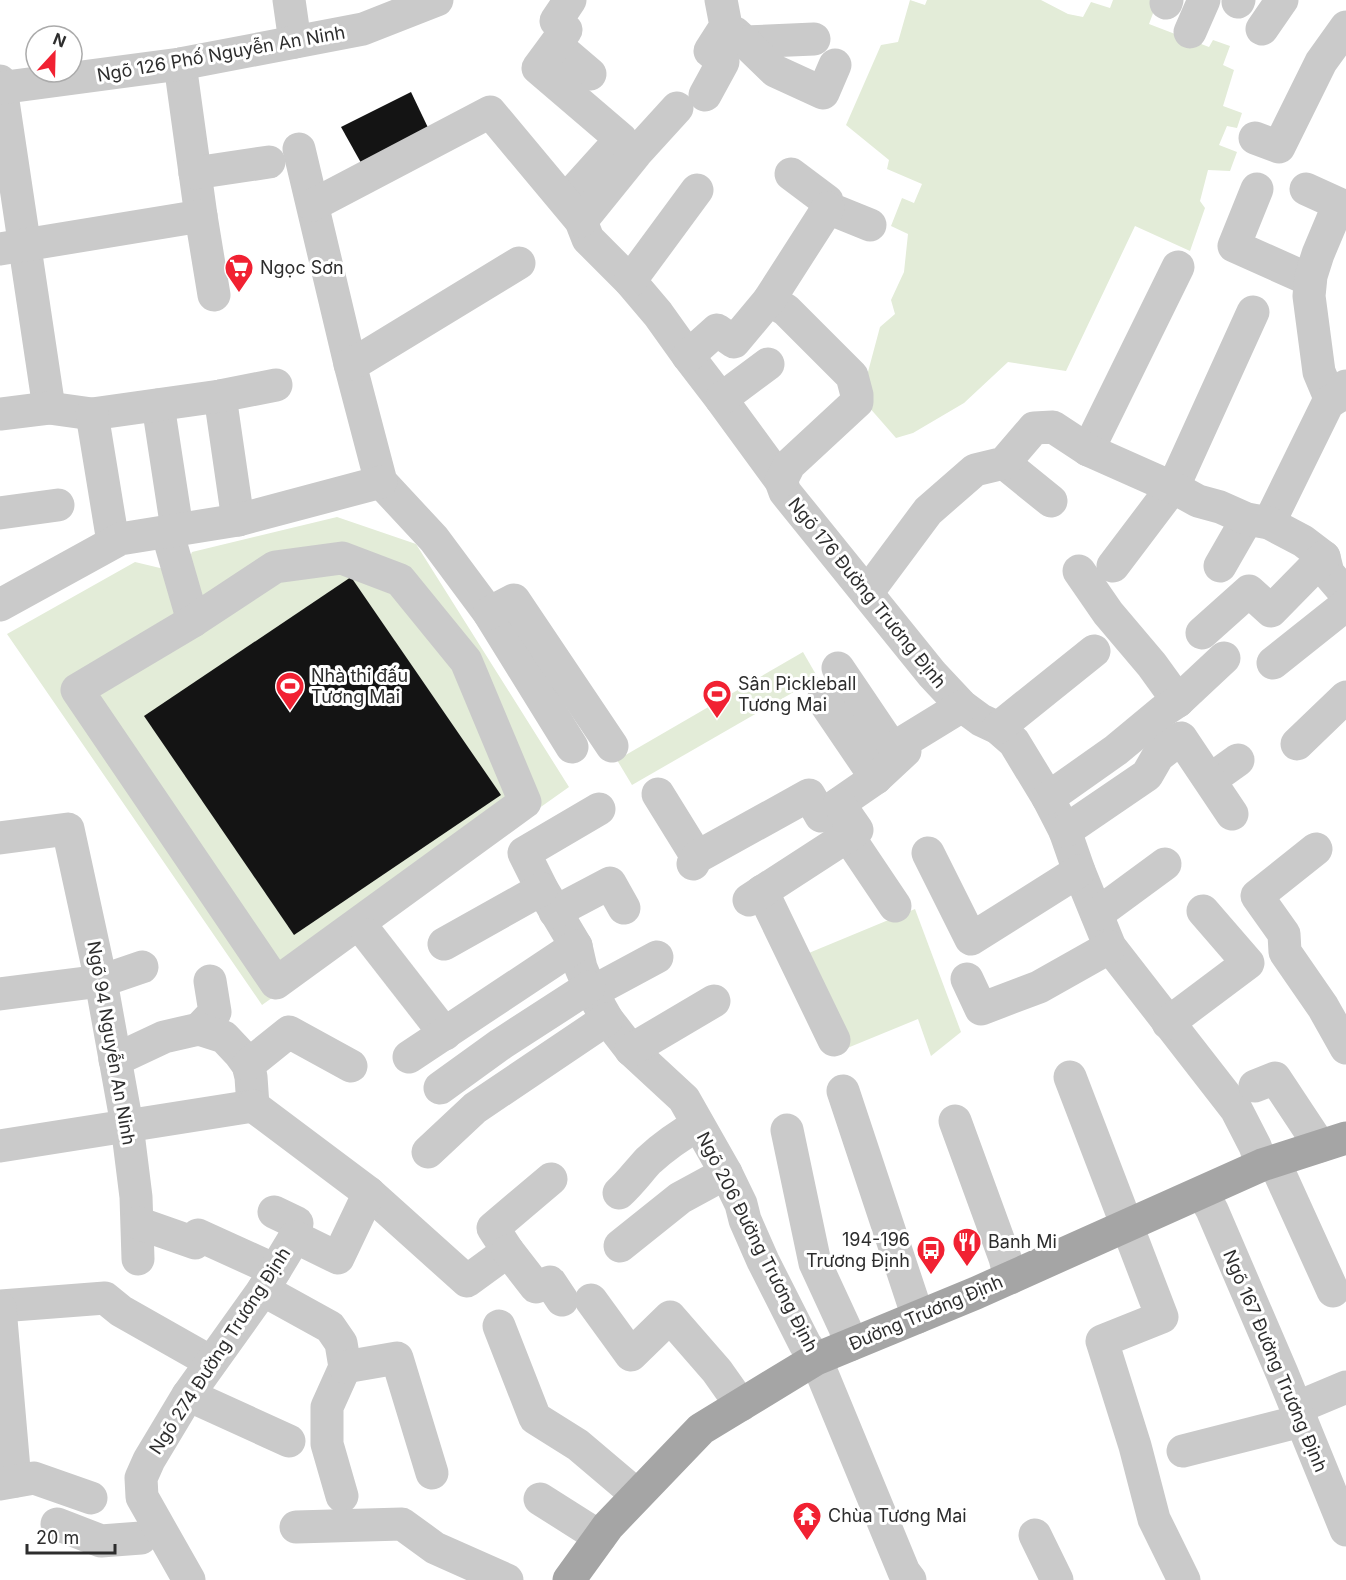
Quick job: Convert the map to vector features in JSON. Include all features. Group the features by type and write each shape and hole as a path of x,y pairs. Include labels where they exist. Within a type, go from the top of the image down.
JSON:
{"main road":[{"name":"Đường Trương Định","path":"569,1580 600,1537 701,1429 816,1359 1010,1278 1268,1163 1333,1142"}],"street":[{"path":"289,0 295,42"},
{"name":"Ngõ 126 Phố Nguyễn An Ninh","path":"0,86 180,64 363,29 437,0"},
{"path":"570,0 556,21 566,30 538,68 621,139 578,220"},
{"path":"1190,32 1204,0"},
{"path":"578,220 636,153 691,101 723,62 710,51 731,23"},
{"path":"731,23 814,39"},
{"path":"731,23 775,71 823,93 835,65"},
{"path":"1255,138 1279,147 1321,62 1346,27"},
{"path":"555,45 590,74"},
{"path":"180,64 214,296"},
{"path":"0,86 12,247 49,408"},
{"name":"Ngõ 176 Đường Trương Định","path":"313,205 490,112 658,314 781,480 785,492 932,674 962,706 981,720 998,728 1014,742 1065,831 1110,947 1236,1109 1255,1146 1268,1163 1333,1291"},
{"path":"299,148 350,364 381,482 434,539 489,613 572,747"},
{"path":"195,173 269,162"},
{"path":"687,356 717,330 734,342 769,300 828,208 827,201 791,174"},
{"path":"1257,189 1234,246 1310,280"},
{"path":"1306,189 1339,204 1318,254 1310,280 1309,296 1319,372 1327,391 1342,391"},
{"path":"630,281 693,190"},
{"path":"828,208 870,225"},
{"path":"12,247 201,216"},
{"path":"350,364 519,263"},
{"path":"1088,450 1178,267"},
{"path":"769,300 786,310 852,376 857,395 857,402 789,465 781,480"},
{"path":"1113,566 1172,488 1253,312"},
{"path":"857,395 866,362"},
{"path":"721,399 768,364"},
{"path":"0,414 49,408 92,414 220,396 276,385"},
{"path":"1220,566 1258,521 1328,404 1342,391"},
{"path":"220,396 238,520"},
{"path":"158,405 172,530 193,621"},
{"path":"92,414 113,542"},
{"path":"867,593 928,512 975,470 1004,463 1034,428 1053,427 1088,450 1198,501 1258,521 1303,541 1336,569 1271,611 1249,591 1202,633"},
{"path":"809,448 825,455 859,430"},
{"path":"1004,463 1051,501"},
{"path":"0,605 120,538 238,520 381,482"},
{"path":"0,513 58,505"},
{"path":"342,558 400,580 466,661 525,802 276,983 77,690 193,621 275,567 342,558"},
{"path":"1079,571 1107,613 1178,701"},
{"path":"489,613 514,600 612,746"},
{"path":"1273,663 1346,605"},
{"path":"998,728 1094,651"},
{"path":"1048,798 1116,750 1178,701 1224,658"},
{"path":"831,678 887,768"},
{"path":"1297,744 1346,697"},
{"path":"658,794 695,861 809,795 820,816 887,768 905,751 900,744 962,706"},
{"path":"1065,831 1147,775 1158,756 1181,738 1232,814"},
{"path":"1210,780 1238,760"},
{"path":"834,1040 756,895 857,830 839,804"},
{"name":"Ngõ 206 Đường Trương Định","path":"599,809 524,853 576,946 581,968 596,1000 631,1050 684,1099 726,1173 741,1204 745,1220 763,1261 805,1344 816,1359 904,1572 910,1580"},
{"name":"Ngõ 94 Nguyễn An Ninh","path":"0,838 68,829 101,981 127,1125 136,1197 138,1259"},
{"path":"848,836 895,906"},
{"path":"1316,849 1257,896 1284,934 1285,952 1323,1007 1346,1048"},
{"path":"928,853 971,939 1079,871"},
{"path":"1097,914 1165,864"},
{"path":"444,944 549,900 610,883 624,908"},
{"path":"1168,1023 1248,963 1203,911"},
{"path":"369,935 445,1034"},
{"path":"409,1058 576,946"},
{"path":"968,979 981,1009 1039,987 1110,947"},
{"path":"428,1152 596,1000 657,957"},
{"path":"0,994 101,981 142,967"},
{"path":"199,1029 215,1012 210,981"},
{"path":"440,1088 501,1044 596,1000"},
{"path":"631,1050 714,1001"},
{"path":"115,1060 164,1037 199,1029 224,1037 248,1065 253,1106"},
{"path":"248,1065 289,1032 351,1066"},
{"path":"1070,1077 1162,1317 1102,1341 1155,1519 1184,1580"},
{"path":"1255,1086 1275,1078 1333,1142"},
{"path":"843,1091 918,1317"},
{"path":"0,1146 253,1106 369,1193 467,1281 508,1251"},
{"path":"955,1121 1005,1258 1010,1278"},
{"path":"618,1192 631,1182 648,1161 679,1136 698,1125"},
{"path":"787,1130 815,1263 850,1345"},
{"path":"620,1246 680,1198 726,1173"},
{"path":"551,1179 493,1228 536,1287 550,1282 577,1300 631,1355 670,1317 717,1371 741,1405"},
{"name":"Ngõ 274 Đường Trương Định","path":"189,1580 146,1525 141,1478 149,1460 188,1395 269,1280 295,1237 338,1258 369,1193"},
{"name":"Ngõ 167 Đường Trương Định","path":"1202,1193 1212,1210 1346,1530"},
{"path":"274,1212 297,1223 295,1237"},
{"path":"138,1223 195,1243 198,1235 269,1280 330,1327 341,1343 345,1367 327,1407 327,1443 338,1484 248,1434 251,1424"},
{"path":"91,1498 34,1478 8,1482 0,1307 105,1298 121,1311 211,1362"},
{"path":"499,1326 530,1427 578,1445 637,1495"},
{"path":"345,1367 398,1358 432,1473"},
{"path":"1183,1451 1299,1415 1346,1387"},
{"path":"188,1395 290,1440"},
{"path":"540,1499 600,1537"},
{"path":"57,1524 101,1540 146,1525"},
{"path":"296,1527 402,1524 435,1548 507,1580"},
{"path":"109,1562 141,1543 146,1525"},
{"path":"1035,1536 1057,1580"}],"green space":[{"path":"910,0 925,5 927,0 1041,0 1068,14 1083,17 1091,2 1110,8 1113,0 1158,0 1149,24 1209,47 1213,40 1230,46 1223,65 1234,70 1223,106 1242,113 1237,128 1227,126 1219,145 1237,152 1230,171 1208,170 1200,201 1205,208 1190,251 1135,226 1066,371 1008,362 964,403 913,433 896,438 861,398 880,327 895,314 891,300 904,272 908,234 891,226 902,198 914,203 922,184 887,169 889,160 846,125 881,45 898,42"},
{"name":"Nhà thi đấu Tương Mai","path":"337,517 416,544 569,787 262,1005 7,634 135,562 160,568 188,561 192,552"},
{"name":"Sân Pickleball Tương Mai","path":"803,652 818,678 632,785 617,760"},
{"path":"915,909 961,1032 931,1056 918,1019 840,1051 804,955"}],"building":[{"path":"411,92 432,136 365,170 341,127"},
{"path":"351,577 501,795 294,935 144,716"}],"place":[{"name":"Ngọc Sơn","path":"239,294"},
{"name":"Nhà thi đấu Tương Mai","path":"290,712"},
{"name":"Sân Pickleball Tương Mai","path":"717,720"},
{"name":"Banh Mi","path":"967,1268"},
{"name":"194-196 Trương Định","path":"931,1276"},
{"name":"Chùa Tương Mai","path":"807,1542"}]}
